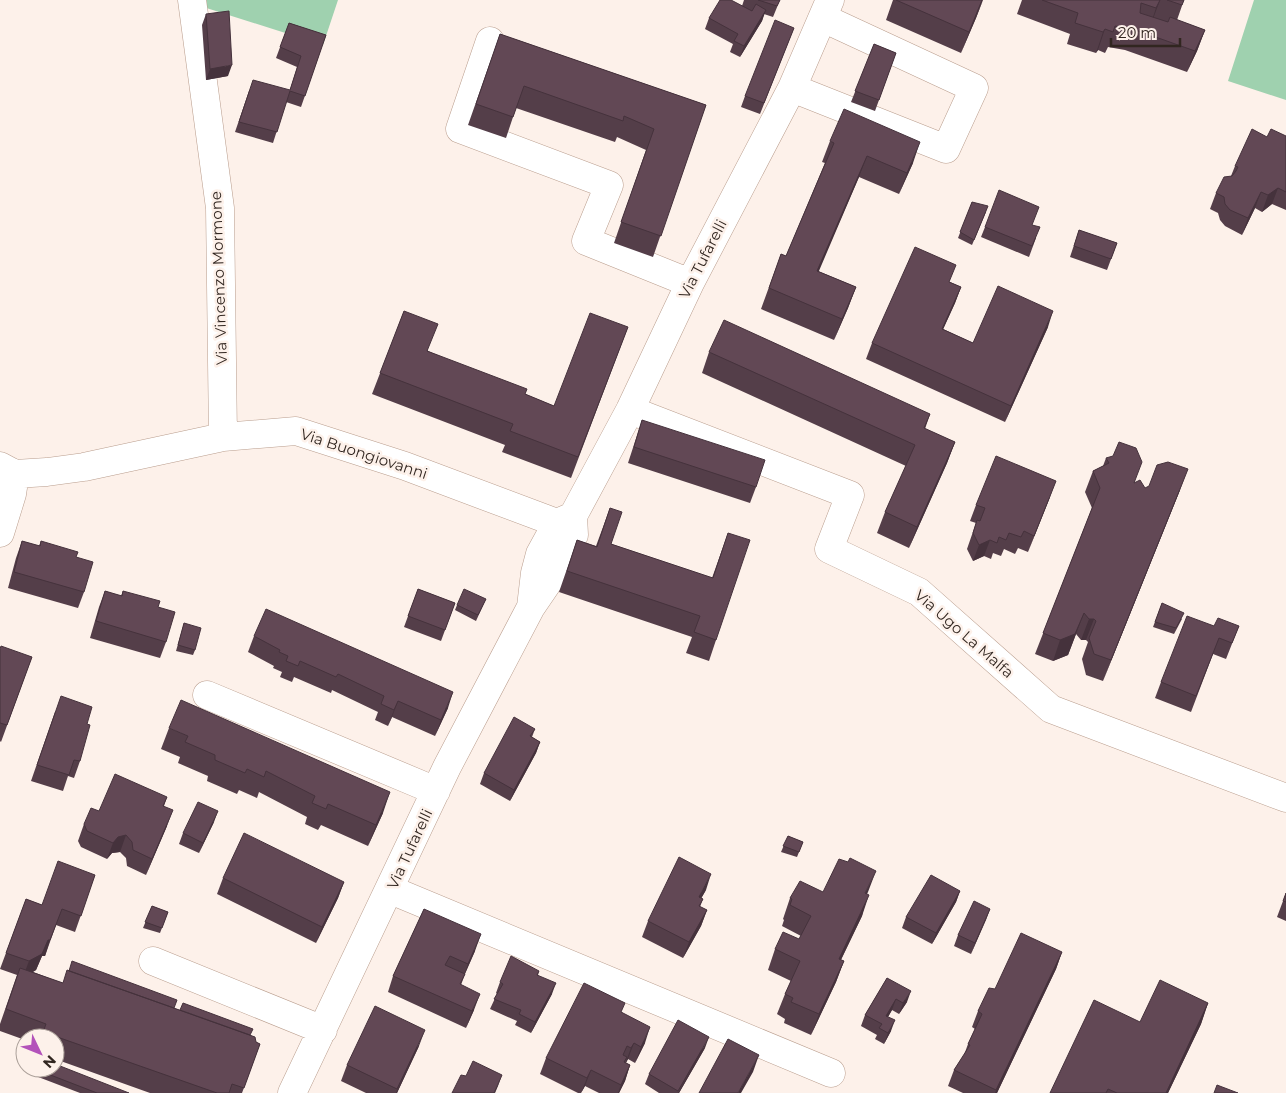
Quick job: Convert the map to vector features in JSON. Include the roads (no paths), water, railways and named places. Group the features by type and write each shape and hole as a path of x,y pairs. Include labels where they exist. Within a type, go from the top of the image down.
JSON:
{"street":[{"name":"Via Vincenzo Mormone","path":"192,0 220,208 223,437"},
{"name":"Via Tufarelli","path":"292,1093 391,890 436,791 531,607 535,573 540,554 565,520 630,410 690,283 792,88 826,9"},
{"path":"792,88 946,149 974,88 826,9"},
{"path":"490,41 460,129 609,185 586,241 690,283"},
{"name":"Via Ugo La Malfa","path":"630,410 850,494 829,549 920,592 1051,709 1286,798"},
{"name":"Via Buongiovanni","path":"0,533 12,494 8,470 84,467 223,437 296,432 406,466 565,520"},
{"path":"207,694 436,791"},
{"path":"391,890 831,1073"},
{"path":"152,961 322,1030"}]}
